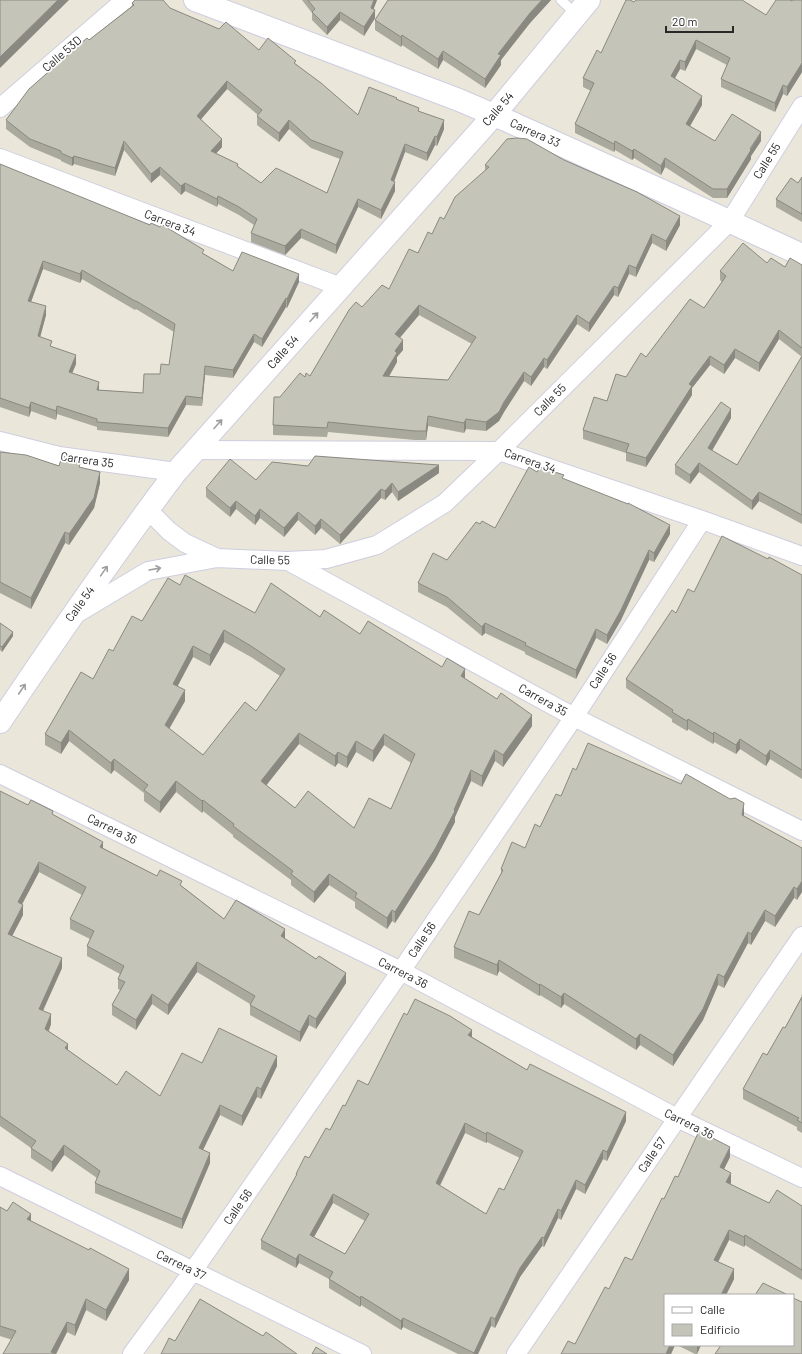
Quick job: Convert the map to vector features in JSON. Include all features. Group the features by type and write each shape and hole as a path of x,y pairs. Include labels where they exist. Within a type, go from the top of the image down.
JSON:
{"street":[{"name":"Calle 53D","path":"0,108 124,0"},
{"name":"Carrera 33","path":"194,0 459,100 730,221 802,255"},
{"name":"Calle 54","path":"0,722 56,638 176,472 494,115 583,7"},
{"name":"Calle 55","path":"73,616 148,571 217,558 287,561 326,559 377,545 445,503 730,221 802,106"},
{"name":"Carrera 34","path":"0,158 341,287"},
{"name":"Carrera 35","path":"0,440 59,456 176,472"},
{"name":"Carrera 34","path":"195,450 499,451 702,520 802,556"},
{"name":"Calle 55","path":"148,510 169,531 185,543 217,558"},
{"name":"Calle 56","path":"132,1354 193,1271 401,972 574,717 702,520"},
{"name":"Carrera 35","path":"287,561 574,717 802,831"},
{"name":"Carrera 36","path":"0,774 401,972 677,1118 802,1178"},
{"name":"Calle 57","path":"516,1354 802,936"},
{"name":"Carrera 37","path":"0,1176 362,1354"}],"lane":[{"path":"561,0 583,7"}],"building":[{"path":"0,0 58,0 0,57"},
{"path":"135,0 163,0 170,8 219,29 226,22 259,50 268,38 296,61 294,63 321,83 358,115 369,87 419,108 418,111 444,120 437,137 435,136 427,153 405,144 391,180 395,182 381,210 358,199 336,245 301,229 285,246 251,233 257,219 239,207 218,196 217,199 185,183 181,186 160,167 151,174 124,141 115,168 74,156 72,158 61,153 61,151 30,139 6,120 29,89 87,38 89,40 134,5 132,3","holes":["227,81 262,110 257,116 279,133 289,120 311,140 343,152 327,193 276,168 261,183 237,166 238,164 211,151 222,139 197,116"]},
{"path":"308,0 374,0 371,8 375,10 364,27 340,12 327,27 312,12 315,9"},
{"path":"388,0 542,0 498,54 501,55 485,79 443,51 438,59 402,35 401,37 375,20"},
{"path":"626,0 634,2 636,0 742,0 766,15 776,0 802,0 802,63 787,87 783,85 775,103 721,79 730,58 696,40 685,62 680,60 671,76 702,96 686,124 715,141 732,114 761,132 727,189 713,189 665,158 661,166 634,149 632,151 615,141 614,144 575,124 594,83 583,78 597,50 601,53"},
{"path":"507,139 527,139 564,160 637,192 680,216 666,241 652,234 636,268 629,265 618,288 614,286 589,323 577,315 547,360 544,358 531,377 524,372 499,412 486,422 466,419 464,423 428,416 426,431 328,422 327,428 273,425 274,397 280,397 300,373 305,377 306,373 310,376 349,310 356,302 362,307 382,285 389,289 409,249 418,253 428,232 432,234 440,217 444,219 455,197 489,167 485,165","holes":["419,305 476,337 448,380 383,376 397,353 395,351 403,340 395,334"]},
{"path":"0,164 150,225 151,223 160,227 161,224 204,250 202,253 233,271 242,252 299,274 287,299 286,298 262,339 254,334 233,370 205,366 202,398 186,396 168,428 97,422 97,419 57,406 56,411 31,402 29,408 0,398","holes":["43,261 80,274 82,270 175,324 169,365 161,364 160,374 144,374 143,393 97,390 99,382 69,372 76,355 50,346 52,341 38,336 46,306 28,301"]},
{"path":"802,177 802,214 776,199 791,178 798,183"},
{"path":"743,243 767,263 771,258 785,267 790,258 802,265 802,348 779,330 759,363 735,349 724,365 710,356 689,384 692,386 646,458 626,452 629,444 583,430 594,397 607,401 616,374 626,377 641,353 646,357 690,299 704,308 726,276 720,271"},
{"path":"802,356 802,515 759,492 752,501 699,463 690,475 675,465 721,402 731,409 708,448 737,465"},
{"path":"0,452 26,455 59,466 62,456 81,461 79,467 100,472 94,498 69,534 65,532 31,598 0,582"},
{"path":"315,456 439,465 398,492 392,483 385,491 381,489 340,535 321,519 315,526 298,512 284,528 260,509 255,516 236,501 230,508 206,488 230,459 256,480 272,462 308,466"},
{"path":"529,467 537,472 540,467 564,475 562,478 628,503 670,525 654,553 649,550 621,610 607,635 596,629 576,670 485,623 482,627 447,597 418,583 433,553 447,560 476,522 480,524 482,521 495,528"},
{"path":"722,536 768,559 769,557 802,575 802,770 770,750 766,756 740,739 736,745 714,732 713,734 688,719 687,721 626,679 672,610 676,613 688,589 694,592"},
{"path":"185,575 255,613 271,583 320,617 324,610 360,634 368,621 442,667 447,658 465,669 461,676 497,699 501,693 532,715 503,755 495,750 482,776 471,770 454,810 455,811 435,849 395,912 392,910 387,918 355,897 357,893 329,874 314,892 291,874 293,871 233,826 234,824 203,800 202,801 176,781 160,802 144,790 148,785 114,759 111,763 69,730 61,743 45,734 81,672 93,679 109,649 113,651 132,616 142,621 168,578 180,585","holes":["224,630 285,669 256,711 245,702 203,755 165,725 185,690 173,684 193,646 210,655","299,733 335,756 338,752 347,757 356,741 373,751 384,734 415,754 391,809 369,798 354,828 308,791 295,808 261,781"]},
{"path":"0,623 13,632 2,647 0,646"},
{"path":"588,743 681,784 686,774 730,799 735,798 744,803 742,815 802,848 802,881 797,889 794,887 775,916 765,910 751,934 748,932 724,977 718,974 703,1009 673,1055 640,1034 636,1039 564,993 561,997 499,960 497,965 454,947 469,911 479,915 503,870 501,869 512,842 525,848 535,824 540,827 556,794 561,796 573,768 576,770"},
{"path":"0,791 28,805 31,800 53,811 52,814 103,842 100,847 157,876 160,870 182,881 180,885 224,919 236,900 285,929 281,936 316,959 319,956 346,973 316,1019 309,1015 300,1032 250,1005 255,996 197,962 168,1005 152,994 136,1020 112,1005 125,982 118,979 124,966 87,946 94,931 70,919 86,887 39,862 18,902 23,905 8,934 62,958 39,1009 51,1014 45,1029 68,1044 65,1048 117,1085 126,1071 160,1096 182,1053 202,1063 219,1028 277,1056 261,1089 257,1087 242,1116 220,1105 199,1148 210,1153 182,1219 95,1183 100,1171 64,1145 52,1162 31,1148 36,1141 0,1116"},
{"path":"802,997 802,1123 797,1120 799,1118 743,1089 763,1053 767,1055 783,1027 785,1028"},
{"path":"415,999 450,1016 472,1030 468,1035 527,1070 530,1064 626,1112 607,1152 603,1150 585,1185 576,1180 561,1211 558,1209 544,1238 542,1237 520,1268 495,1319 491,1317 474,1353 403,1318 401,1321 361,1296 360,1298 329,1279 333,1272 299,1254 296,1259 261,1240 297,1174 305,1156 309,1158 326,1128 330,1130 343,1105 345,1106 358,1080 368,1085 404,1013 407,1015","holes":["465,1123 486,1134 487,1132 523,1151 504,1190 499,1188 486,1214 436,1183","333,1194 369,1214 345,1254 310,1235"]},
{"path":"699,1131 730,1147 720,1167 731,1173 726,1182 769,1203 777,1190 802,1206 802,1270 745,1235 744,1237 729,1230 714,1260 734,1269 722,1294 664,1294 664,1346 670,1346 666,1354 561,1354 568,1341 575,1344 605,1287 609,1289 625,1257 632,1260 662,1198 664,1199 675,1176 678,1177"},
{"path":"13,1202 31,1214 27,1219 89,1250 90,1248 129,1269 106,1310 86,1299 75,1325 67,1322 51,1352 55,1354 3,1354 16,1331 0,1326 0,1207 7,1211"},
{"path":"763,1283 786,1294 756,1294"},
{"path":"794,1298 802,1302 802,1354 715,1354 720,1346 794,1346"},
{"path":"200,1299 263,1336 266,1332 297,1354 161,1354 169,1338 175,1341"},
{"path":"316,1347 327,1354 312,1354"}]}
